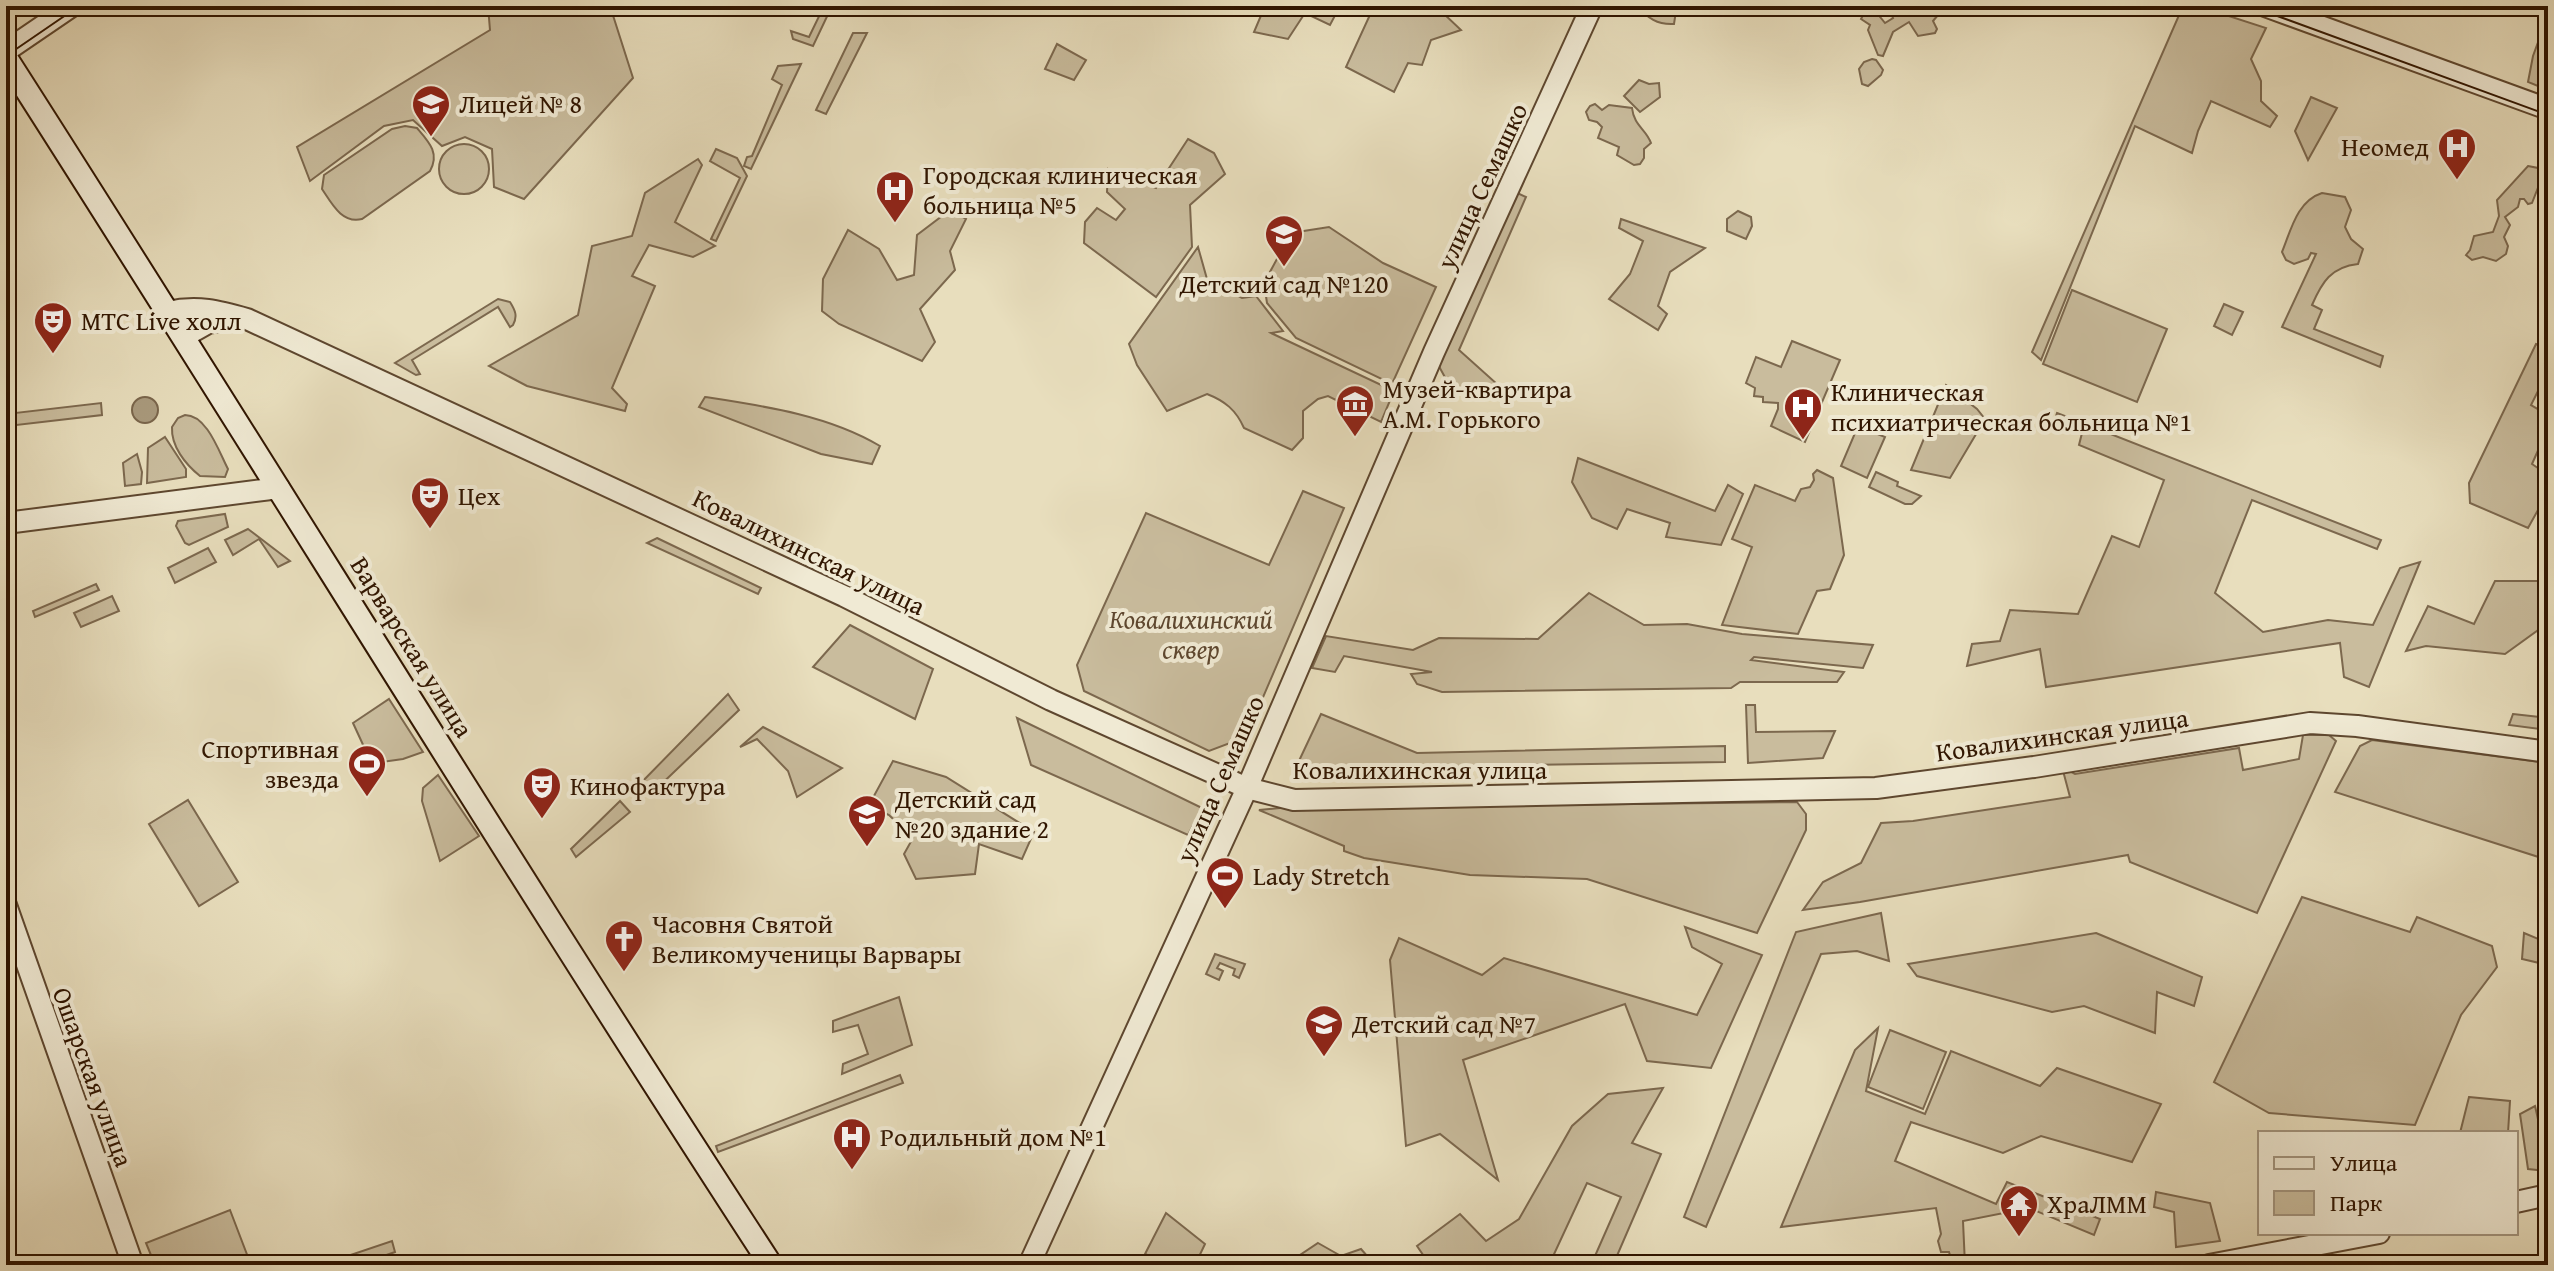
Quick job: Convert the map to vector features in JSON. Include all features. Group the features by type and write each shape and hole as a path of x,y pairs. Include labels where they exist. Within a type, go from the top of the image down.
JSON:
{"main road":[{"name":"Варварская улица","path":"6,58 771,1265"}],"street":[{"path":"6,51 72,6"},
{"name":"улица Семашко","path":"1029,1265 1247,788 1434,352 1592,6"},
{"path":"2265,6 2548,109"},
{"name":"Ковалихинская улица","path":"168,312 187,307 205,308 247,319 844,596 1051,700 1247,788 1294,800 1876,788 2034,767 2310,723 2357,726 2548,752"},
{"path":"185,336 208,323 247,319"},
{"path":"6,523 279,488"},
{"name":"Ошарская улица","path":"6,905 133,1265"},
{"path":"2518,1202 2548,1195"},
{"path":"2209,1265 2370,1235"}],"green space":[{"path":"488,6 610,6 633,78 524,199 494,187 492,149 465,137 442,146 413,120 384,126 310,181 297,147 490,30"},
{"path":"824,6 832,6 813,46 793,39 791,31 809,37"},
{"path":"1265,6 1340,6 1330,25 1305,13 1288,39 1254,32"},
{"path":"1374,6 1446,6 1443,13 1461,30 1431,40 1422,65 1408,63 1394,92 1346,67"},
{"path":"1637,6 1668,6 1676,11 1674,24 1653,20"},
{"path":"1868,6 1876,6 1885,23 1893,18 1891,13 1896,6 1943,6 1946,9 1933,21 1937,29 1935,33 1918,36 1909,22 1893,32 1883,56 1878,55 1868,30 1870,25 1861,19"},
{"path":"2183,6 2198,6 2266,28 2251,59 2261,81 2261,101 2277,116 2270,127 2211,101 2192,153 2135,126 2041,360 2032,352"},
{"path":"2548,15 2548,90 2528,82 2533,56"},
{"path":"853,33 867,33 826,114 816,110"},
{"path":"1057,44 1086,60 1074,80 1045,69"},
{"path":"1872,59 1883,70 1868,86 1862,84 1859,69 1864,62"},
{"path":"801,64 751,169 744,166 747,157 752,156 782,85 772,79 778,66"},
{"path":"1639,80 1649,84 1659,83 1660,97 1640,112 1624,96"},
{"path":"2311,97 2337,108 2308,160 2295,131"},
{"path":"1595,104 1602,110 1609,105 1632,108 1635,119 1651,143 1644,149 1640,164 1634,165 1617,155 1619,147 1598,138 1602,127 1589,120 1586,112"},
{"path":"405,126 417,128 429,143 434,159 430,171 362,219 343,216 322,189 324,175 392,129"},
{"path":"1188,139 1214,153 1225,174 1190,205 1192,247 1156,297 1084,243 1085,222 1097,208 1116,220 1125,209 1107,192 1108,169 1156,188"},
{"path":"464,144 482,151 489,169 482,187 464,194 446,187 439,169 446,151"},
{"path":"716,149 737,158 747,176 716,241 711,239 740,178 710,161"},
{"path":"698,159 702,165 675,222 715,246 693,257 649,245 632,276 655,286 612,388 627,404 625,411 527,386 489,366 578,315 592,246 632,236 645,193"},
{"path":"2528,166 2538,168 2543,175 2532,203 2520,199 2518,207 2505,217 2510,225 2504,237 2508,246 2506,254 2496,261 2483,257 2472,260 2466,255 2474,236 2493,232 2499,216 2497,200"},
{"path":"1513,191 1526,197 1459,350 1507,393 1452,390 1436,361"},
{"path":"2322,193 2345,197 2351,210 2345,227 2351,239 2363,249 2358,264 2334,272 2320,289 2312,305 2322,310 2314,329 2383,356 2380,367 2282,327 2316,254 2311,253 2308,259 2294,264 2286,260 2282,252 2301,209 2306,202"},
{"path":"950,210 966,219 950,251 955,270 920,309 935,342 922,361 839,324 822,311 823,279 848,230 879,249 897,280 914,275 917,235"},
{"path":"1738,211 1751,217 1752,226 1746,239 1727,231 1727,219"},
{"path":"1621,219 1705,248 1670,272 1658,306 1667,314 1658,330 1609,299 1630,274 1643,241 1619,228"},
{"path":"1329,227 1383,263 1436,287 1392,384 1296,338 1267,303 1264,283 1291,233"},
{"path":"1198,247 1207,279 1242,298 1256,296 1283,331 1271,333 1394,391 1381,422 1328,396 1318,399 1303,411 1303,438 1292,450 1244,428 1229,407 1207,394 1167,411 1137,365 1129,344"},
{"path":"2072,290 2167,329 2137,402 2043,364"},
{"path":"498,299 510,302 514,310 515,319 510,327 498,307 412,360 420,374 416,375 395,363"},
{"path":"2224,304 2243,312 2232,335 2214,326"},
{"path":"1792,341 1840,360 1805,442 1771,426 1778,403 1763,402 1763,397 1754,396 1755,388 1746,383 1756,357 1781,367"},
{"path":"2536,344 2548,348 2548,371 2531,405 2548,415 2548,428 2532,464 2548,475 2548,492 2528,528 2470,503 2469,483"},
{"path":"1946,385 1985,419 1950,478 1911,470"},
{"path":"705,397 817,419 880,446 872,464 821,454 699,407"},
{"path":"101,403 102,415 8,426 6,414"},
{"path":"2057,413 2381,540 2377,549 2252,500 2215,593 2263,632 2328,620 2373,625 2400,568 2420,562 2369,687 2344,677 2340,643 2046,687 2040,649 1967,666 1972,644 2000,641 2010,610 2078,614 2112,536 2139,547 2164,480 2079,445 2082,433 2054,422"},
{"path":"185,415 200,421 206,428 228,469 225,477 200,476 180,454 172,427 178,418"},
{"path":"1858,426 1885,437 1867,478 1841,466"},
{"path":"165,437 186,469 186,477 147,483 148,448"},
{"path":"137,454 142,472 141,484 125,486 123,463"},
{"path":"1578,458 1715,511 1728,485 1743,494 1721,545 1666,537 1670,523 1627,509 1617,529 1592,518 1572,482"},
{"path":"1817,470 1833,478 1844,555 1830,589 1817,591 1798,634 1722,625 1752,547 1732,539 1755,485 1795,501 1801,489 1810,487"},
{"path":"1876,472 1898,482 1897,486 1921,496 1912,504 1905,504 1869,487"},
{"name":"Ковалихинский сквер","path":"1303,491 1344,508 1246,737 1209,751 1084,691 1077,665 1146,513 1269,565"},
{"path":"225,514 228,527 189,545 176,526 178,521"},
{"path":"248,529 290,561 278,567 259,539 233,555 225,540"},
{"path":"657,538 761,588 758,594 647,543"},
{"path":"208,548 216,562 175,583 168,568"},
{"path":"2495,581 2548,581 2548,623 2505,654 2426,646 2406,651 2428,606 2474,624"},
{"path":"96,584 99,590 35,617 33,611"},
{"path":"1589,593 1644,625 1687,624 1742,634 1873,645 1863,668 1754,657 1751,660 1844,672 1837,682 1740,682 1731,688 1442,692 1417,684 1411,674 1432,672 1344,656 1335,672 1312,668 1326,636 1413,650 1439,638 1538,639"},
{"path":"112,596 119,611 81,627 74,613"},
{"path":"850,625 933,669 915,719 813,667"},
{"path":"728,694 739,710 652,793 637,787"},
{"path":"389,699 423,752 382,762 365,749 353,723"},
{"path":"1746,705 1755,705 1756,732 1835,731 1823,758 1748,763"},
{"path":"1321,714 1417,753 1725,746 1725,762 1312,768 1298,763"},
{"path":"2513,714 2548,718 2548,730 2509,725"},
{"path":"1017,718 1202,808 1188,835 1031,765"},
{"path":"763,727 842,768 797,797 788,771 757,739 740,747"},
{"path":"2303,735 2329,735 2336,741 2257,913 2130,862 2128,855 1803,910 1823,882 1861,863 1881,823 2070,797 2062,767 2075,774 2239,748 2243,770 2299,759"},
{"path":"2372,740 2548,763 2548,860 2335,792 2360,746"},
{"path":"893,761 946,777 1034,832 1022,859 979,844 975,874 916,879 904,854 913,838 889,815 869,805"},
{"path":"438,775 479,836 440,861 422,801 423,788"},
{"path":"188,800 238,882 199,906 149,824"},
{"path":"620,801 630,812 576,857 571,849"},
{"path":"1797,802 1806,814 1806,830 1757,933 1587,879 1470,875 1364,858 1344,851 1344,846 1259,810 1280,808"},
{"path":"2302,897 2410,932 2417,917 2492,946 2497,967 2461,1015 2415,1125 2269,1113 2214,1082"},
{"path":"1881,913 1889,961 1857,951 1821,954 1706,1227 1684,1217 1796,932"},
{"path":"1685,927 1762,955 1711,1068 1647,1061 1625,1004 1463,1060 1498,1180 1440,1134 1406,1146 1390,960 1399,938 1482,975 1504,958 1697,1015 1722,964 1692,947"},
{"path":"2096,933 2202,977 2194,1006 2157,992 2155,1033 2084,1006 2052,1012 1917,976 1908,964"},
{"path":"2524,933 2548,943 2548,965 2522,959"},
{"path":"1215,954 1245,964 1239,978 1233,975 1235,969 1220,963 1217,968 1223,971 1219,980 1206,974"},
{"path":"899,997 912,1045 842,1074 843,1064 868,1054 858,1025 833,1032 833,1021"},
{"path":"1878,1028 1866,1091 1925,1114 1951,1051 2040,1086 2057,1068 2161,1104 2132,1162 2041,1136 2003,1153 1911,1122 1895,1161 1996,1204 2007,1182 2100,1219 2094,1235 2029,1208 1963,1221 1965,1265 1953,1265 1949,1252 1941,1252 1936,1208 1781,1227 1855,1050"},
{"path":"1890,1030 1946,1052 1923,1109 1868,1087"},
{"path":"900,1075 903,1083 718,1152 716,1146"},
{"path":"1663,1088 1632,1143 1661,1154 1613,1265 1591,1265 1621,1197 1587,1183 1549,1265 1430,1265 1417,1246 1460,1214 1486,1241 1519,1219 1572,1126 1608,1094"},
{"path":"2469,1097 2510,1101 2508,1131 2460,1131"},
{"path":"2535,1106 2548,1171 2528,1169 2520,1114"},
{"path":"2156,1192 2210,1203 2220,1241 2176,1247 2174,1212 2154,1207"},
{"path":"230,1210 251,1265 155,1265 146,1243"},
{"path":"1166,1213 1205,1244 1195,1265 1170,1265 1145,1254"},
{"path":"392,1241 395,1252 358,1265 321,1265"},
{"path":"1318,1243 1341,1256 1361,1249 1375,1265 1285,1265"}],"shaded area":[{"path":"145,397 154,401 158,410 154,419 145,423 136,419 132,410 136,401"}],"tram line":[{"path":"6,56 79,6"},
{"path":"2250,6 2548,115"}],"place":[{"name":"Лицей № 8","path":"431,138"},
{"name":"Неомед","path":"2457,181"},
{"name":"Городская клиническая больница №5","path":"895,224"},
{"name":"Детский сад №120","path":"1284,268"},
{"name":"МТС Live холл","path":"53,355"},
{"name":"Музей-квартира А.М. Горького","path":"1355,438"},
{"name":"Клиническая психиатрическая больница №1","path":"1803,441"},
{"name":"Цех","path":"430,530"},
{"name":"Спортивная звезда","path":"367,798"},
{"name":"Кинофактура","path":"542,820"},
{"name":"Детский сад №20 здание 2","path":"867,848"},
{"name":"Lady Stretch","path":"1225,910"},
{"name":"Часовня Святой Великомученицы Варвары","path":"624,973"},
{"name":"Детский сад №7","path":"1324,1058"},
{"name":"Родильный дом №1","path":"852,1171"},
{"name":"ХраЛММ","path":"2019,1238"}]}
